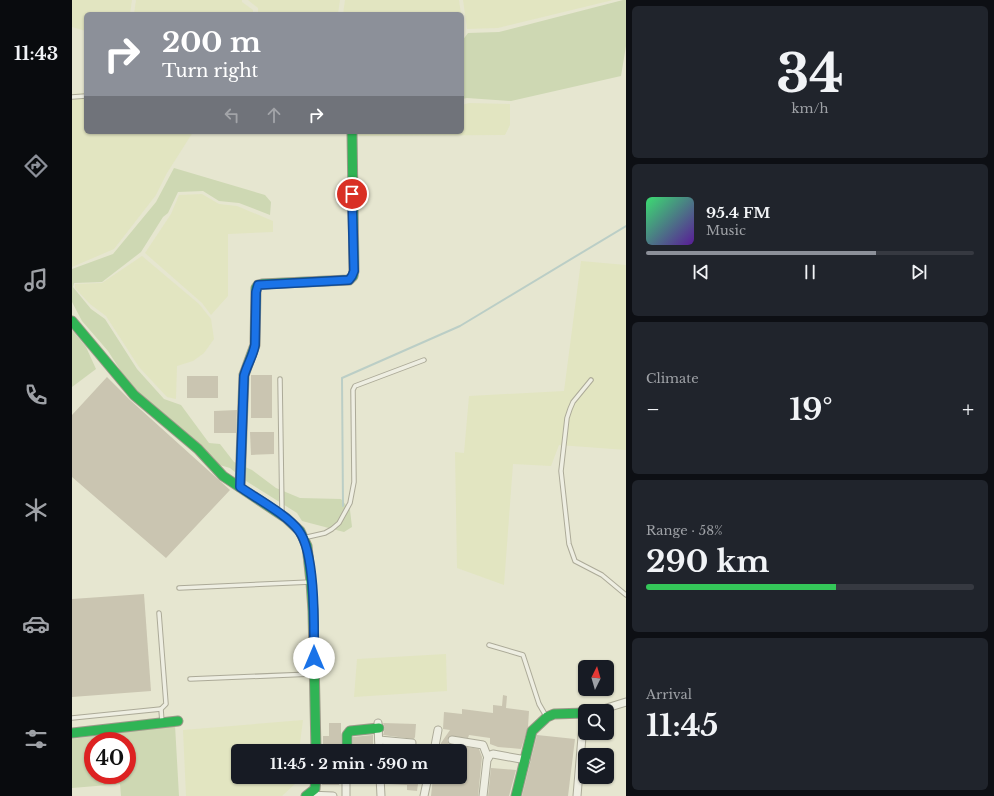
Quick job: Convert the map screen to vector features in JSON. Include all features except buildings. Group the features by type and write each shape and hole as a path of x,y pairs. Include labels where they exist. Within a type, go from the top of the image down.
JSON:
{"street":[{"path":"240,487 244,376 246,367 254,353 256,288 258,285 262,284 349,280 352,276 354,271 352,134"},
{"path":"72,321 134,395 198,449 223,476 282,515 300,531 307,546 314,612 316,744"},
{"path":"614,706 626,702"},
{"path":"516,796 532,731 547,717 554,714 578,713"},
{"path":"72,733 178,721"},
{"path":"347,744 347,735 350,731 378,726 379,744"},
{"path":"435,744 438,730"},
{"path":"379,740 412,743"},
{"path":"452,740 483,745 488,758 483,796"},
{"path":"577,796 582,740"},
{"path":"488,758 493,754 526,760"},
{"path":"307,795 314,789 315,784"},
{"path":"346,784 346,796"},
{"path":"380,784 380,796"},
{"path":"424,796 427,784"},
{"path":"307,795 333,796"}],"lane":[{"path":"72,97 84,96"},
{"path":"303,538 332,530 339,523 350,503 354,482 353,390 355,386 424,360"},
{"path":"280,379 282,515"},
{"path":"591,380 573,402 567,418 561,471 569,544 575,561 602,576 626,595"},
{"path":"179,588 311,582"},
{"path":"72,718 161,709 166,704 159,613"},
{"path":"489,644 523,656 539,704 547,717"},
{"path":"190,679 314,674"},
{"path":"161,709 162,722"}],"green space":[{"path":"72,0 132,0 130,12 84,12 84,30 72,27"},
{"path":"136,0 242,0 242,2 253,10 253,12 134,12"},
{"path":"248,0 340,0 338,12 258,12 258,8"},
{"path":"345,0 459,0 461,12 343,12"},
{"path":"463,0 613,0 498,28 467,29"},
{"path":"626,0 626,46 621,76 511,101 464,99 464,38 468,33 499,32"},
{"path":"84,93 84,134 192,134 167,173 156,195 114,249 72,267 72,94"},
{"path":"469,103 510,104 510,125 505,135 359,136 358,134 464,134 464,104"},
{"path":"174,168 265,195 271,202 270,215 239,203 219,201 203,191 178,192 168,213 163,217 141,252 102,282 74,283 73,287 91,309 105,319 137,369 164,399 181,405 209,443 220,444 234,462 252,470 276,488 300,498 341,499 350,510 352,527 344,532 302,521 297,513 246,481 230,468 216,464 151,405 126,379 108,351 82,321 72,302 72,269 113,254 156,202"},
{"path":"202,194 219,204 237,206 273,221 273,232 228,234 228,296 211,315 202,303 145,253 171,214 179,195"},
{"path":"142,256 199,304 211,319 214,339 204,353 193,361 177,366 176,399 167,397 139,367 106,316 90,304 75,288 75,284 102,283"},
{"path":"581,261 626,265 626,450 559,445 551,466 513,464 504,585 457,568 455,452 464,453 469,396 564,391"},
{"path":"72,330 86,347 96,369 72,387"},
{"path":"446,654 447,691 354,697 357,659"},
{"path":"303,720 300,744 231,744 231,784 295,784 282,796 186,796 183,730"},
{"path":"175,725 179,796 121,796 120,784 136,784 136,732 124,732"},
{"path":"84,737 84,784 120,784 72,788 72,739"}],"waterway":[{"path":"343,506 342,378 460,326 626,226"}],"traffic: fast":[{"path":"240,487 244,375 255,345 256,288 258,285 262,284 349,280 353,276 352,134"},
{"path":"72,321 134,395 198,449 223,476 286,518 300,531 307,546 311,582 316,744"},
{"path":"516,796 532,731 547,717 554,714 578,713"},
{"path":"72,733 178,721"},
{"path":"347,744 347,735 350,731 379,728"},
{"path":"306,796 315,789 315,784"}],"route":[{"path":"314,658 314,612 307,546 300,531 286,518 240,487 244,376 246,367 254,353 256,288 258,285 349,280 352,276 354,271 352,194"}]}
